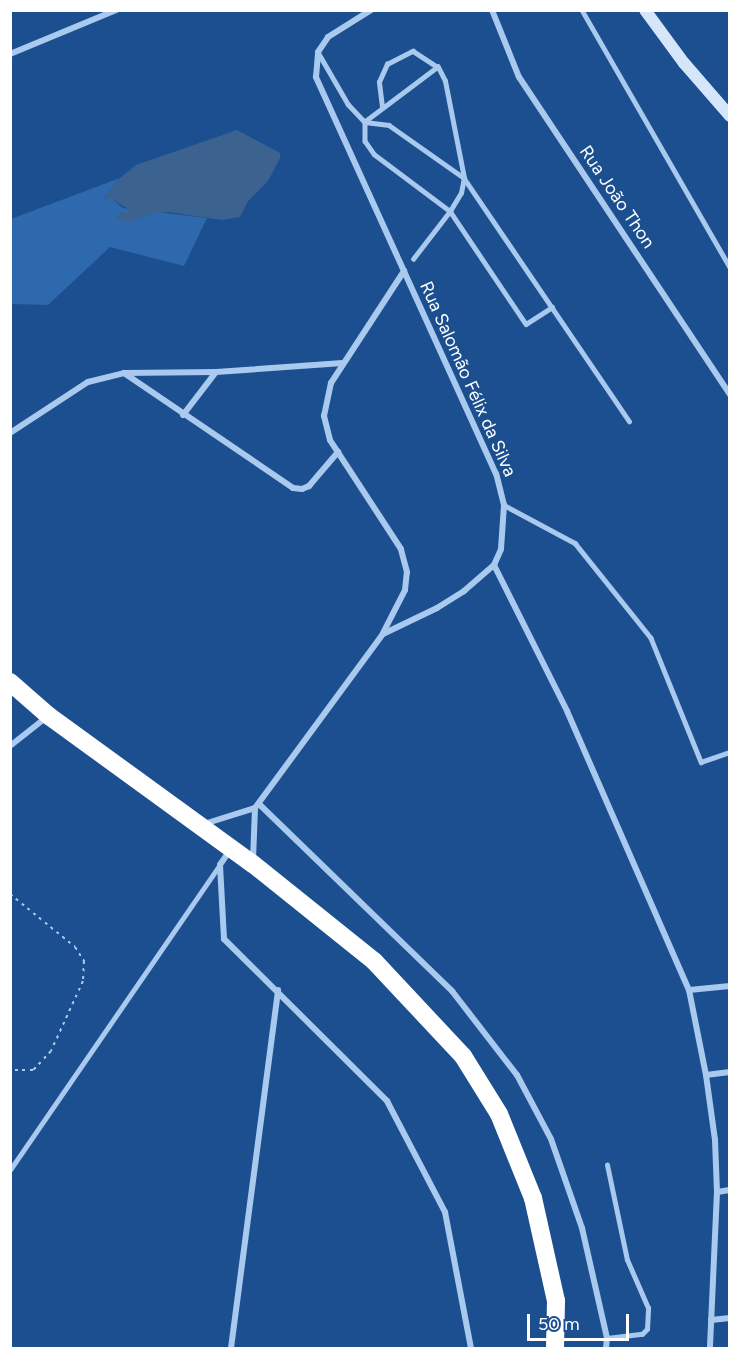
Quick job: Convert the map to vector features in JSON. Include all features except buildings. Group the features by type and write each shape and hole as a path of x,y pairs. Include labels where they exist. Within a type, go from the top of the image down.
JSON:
{"highway":[{"path":"10,682 49,716 253,864 374,961 463,1056 499,1114 533,1198 556,1301 555,1348"}],"street":[{"path":"10,54 116,10"},
{"path":"318,52 328,37 371,10"},
{"name":"Rua João Thon","path":"492,10 519,78 729,394"},
{"path":"645,10 684,63 729,116"},
{"name":"Rua Salomão Félix da Silva","path":"318,52 316,77 496,474 504,505 501,549 494,565"},
{"path":"253,864 257,806 383,634 405,590 407,572 400,549 330,440 324,416 331,383 405,272"},
{"path":"10,433 88,382 124,373 216,372 343,363"},
{"path":"183,415 216,372"},
{"path":"124,373 293,488 302,489 309,486 338,452"},
{"path":"383,634 437,608 464,591 494,565 567,711 689,990 706,1076 715,1140 717,1192 710,1348"},
{"path":"10,746 49,716"},
{"path":"200,825 257,806"},
{"path":"257,806 452,991 517,1075 551,1139 582,1228 607,1338 606,1348"},
{"path":"232,849 220,865 224,939 278,990 387,1101 445,1212 471,1348"},
{"path":"689,990 729,986"},
{"path":"231,1348 278,990"},
{"path":"706,1076 729,1072"},
{"path":"717,1192 729,1190"},
{"path":"711,1320 729,1318"}],"lane":[{"path":"582,10 729,267"},
{"path":"382,107 379,82 387,64 413,51 438,67 446,81 464,178 461,193 450,211 413,259"},
{"path":"318,52 348,104 365,122 389,125 464,178 629,422"},
{"path":"438,67 365,122 365,141 374,154 450,211 526,324 552,307"},
{"path":"504,505 575,543 651,638 701,762 729,752"},
{"path":"10,1170 220,865"},
{"path":"607,1165 627,1260 648,1308 647,1329 642,1334 607,1338"}],"path":[{"path":"10,894 75,947 84,962 84,981 51,1051 33,1070 10,1070"}],"shaded area":[{"path":"237,130 280,153 280,158 268,181 248,201 240,217 222,220 168,212 151,214 130,222 115,219 120,212 128,213 128,209 112,199 104,199 120,178 136,165"},
{"path":"120,178 104,199 112,199 123,208 207,218 184,266 110,247 48,305 11,304 11,219"}]}
